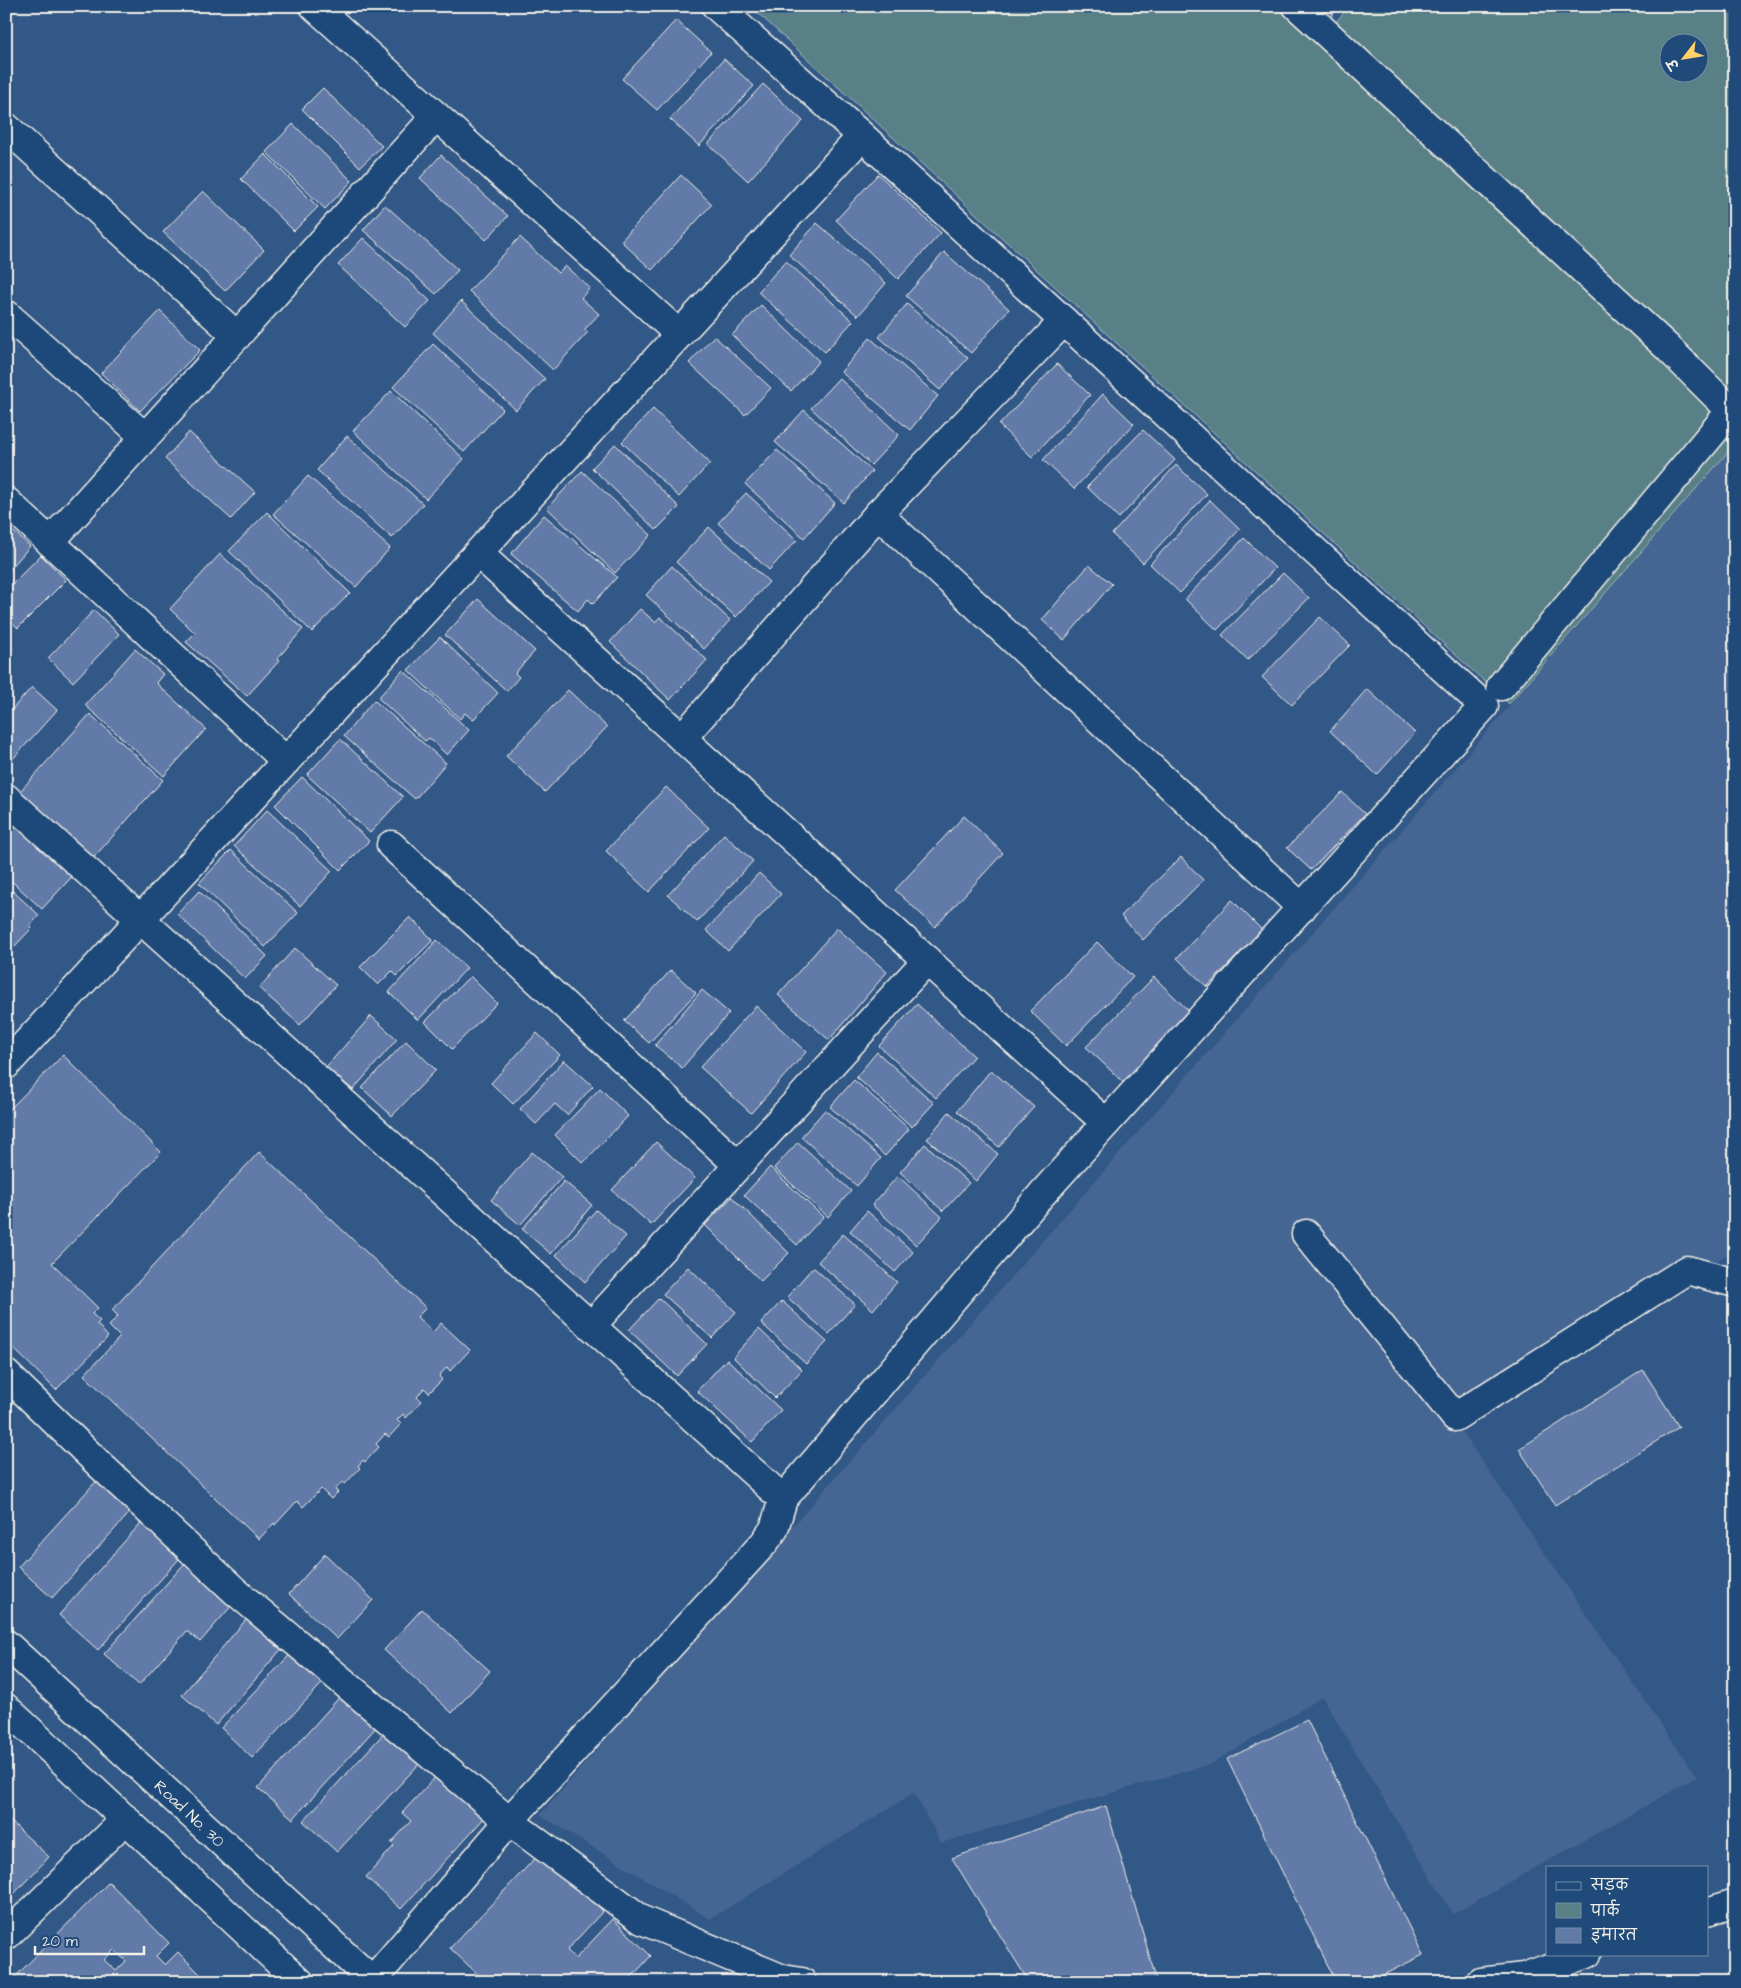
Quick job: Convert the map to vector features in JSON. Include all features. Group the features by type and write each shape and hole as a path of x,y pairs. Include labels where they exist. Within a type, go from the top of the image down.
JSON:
{"street":[{"path":"314,6 679,334"},
{"path":"374,1981 509,1821 764,1543 774,1528 783,1499 1042,1194 1484,706 862,136 716,6"},
{"path":"1297,6 1667,347 1732,413 1501,686"},
{"path":"50,542 436,116"},
{"path":"6,127 237,336"},
{"path":"6,1065 862,136"},
{"path":"6,314 145,437"},
{"path":"682,738 878,514 1064,321"},
{"path":"6,501 286,761"},
{"path":"878,514 1302,908"},
{"path":"478,553 1106,1123"},
{"path":"6,798 783,1499"},
{"path":"391,845 738,1165"},
{"path":"592,1325 927,960"},
{"path":"1306,1234 1455,1417 1687,1270 1735,1282"},
{"path":"6,1374 100,1465 235,1590 509,1821 642,1920 783,1979 802,1982"},
{"name":"Road No. 30","path":"6,1644 374,1981"},
{"path":"6,1708 300,1982"},
{"path":"6,1936 126,1819"},
{"path":"1708,1912 1735,1903"},
{"path":"1480,1982 1524,1977 1582,1956"}],"shaded area":[{"path":"1735,444 1735,1259 1729,1253 1452,1417 1697,1777 1453,1914 1322,1697 1211,1764 941,1843 914,1793 710,1919 540,1815 1405,827"}],"green space":[{"path":"750,6 1295,6 1325,34 1350,6 1735,6 1735,444 1509,704"}],"building":[{"path":"1311,6 1340,6 1327,21"},
{"path":"676,20 711,52 657,110 622,79"},
{"path":"724,59 754,86 699,146 670,119"},
{"path":"763,84 803,121 748,181 708,144"},
{"path":"323,88 382,146 360,167 302,109"},
{"path":"293,124 352,181 325,209 266,152"},
{"path":"265,154 318,207 294,231 241,179"},
{"path":"441,155 508,216 486,240 420,178"},
{"path":"878,174 941,233 898,279 836,220"},
{"path":"681,175 712,204 652,270 621,241"},
{"path":"203,191 264,250 225,291 163,232"},
{"path":"385,205 458,270 436,294 363,230"},
{"path":"817,223 886,283 858,316 789,255"},
{"path":"520,237 558,273 565,266 590,288 581,298 599,314 585,329 588,332 553,370 469,291"},
{"path":"363,238 430,301 405,327 338,265"},
{"path":"944,252 1009,309 971,353 906,296"},
{"path":"786,261 853,321 825,352 758,292"},
{"path":"461,301 545,379 516,410 433,333"},
{"path":"907,304 968,358 940,390 879,337"},
{"path":"761,305 819,361 791,391 732,335"},
{"path":"160,311 200,350 140,411 101,373"},
{"path":"714,336 771,388 745,415 689,363"},
{"path":"870,338 938,396 910,430 841,372"},
{"path":"433,344 503,409 464,452 393,387"},
{"path":"1057,364 1090,395 1032,457 999,425"},
{"path":"839,378 899,435 871,465 811,408"},
{"path":"391,391 464,459 426,499 353,431"},
{"path":"1103,394 1134,424 1074,489 1043,460"},
{"path":"653,409 710,463 679,497 622,442"},
{"path":"804,410 872,471 844,503 775,442"},
{"path":"1143,430 1175,460 1119,518 1087,487"},
{"path":"189,432 255,492 231,519 165,459"},
{"path":"347,436 423,504 392,538 317,470"},
{"path":"615,444 679,507 656,530 592,468"},
{"path":"777,450 835,503 804,538 745,484"},
{"path":"1176,465 1207,494 1143,563 1112,534"},
{"path":"582,471 651,535 615,573 547,508"},
{"path":"308,476 390,548 356,587 273,514"},
{"path":"746,493 797,540 769,570 718,523"},
{"path":"1210,500 1240,529 1180,593 1150,564"},
{"path":"267,512 350,593 312,632 229,551"},
{"path":"544,515 617,577 593,604 588,599 578,611 511,554"},
{"path":"6,525 30,546 6,574"},
{"path":"709,527 769,582 736,617 676,562"},
{"path":"1244,538 1275,568 1217,630 1185,599"},
{"path":"220,554 303,629 277,659 279,661 247,696 186,642 195,633 170,609"},
{"path":"41,555 66,580 18,628 6,616 6,590"},
{"path":"1089,565 1112,584 1064,640 1042,620"},
{"path":"672,566 730,620 704,649 646,595"},
{"path":"1283,573 1309,598 1248,660 1222,635"},
{"path":"478,599 535,651 515,673 519,677 507,691 445,635"},
{"path":"640,609 655,622 660,617 707,660 670,700 610,642"},
{"path":"94,610 119,634 73,682 48,658"},
{"path":"1320,617 1350,645 1292,705 1262,677"},
{"path":"440,637 498,693 473,720 465,713 460,719 408,670"},
{"path":"135,649 163,674 156,683 206,729 164,776 85,705"},
{"path":"403,670 469,730 447,755 429,738 425,741 378,698"},
{"path":"6,679 13,685 6,693"},
{"path":"32,687 57,710 10,762 6,759 6,716"},
{"path":"1367,689 1415,733 1377,775 1330,731"},
{"path":"568,690 607,727 545,792 506,756"},
{"path":"374,700 446,763 415,799 344,736"},
{"path":"90,714 163,780 87,865 14,798"},
{"path":"340,739 403,797 370,833 307,775"},
{"path":"302,777 369,841 340,870 275,805"},
{"path":"666,787 709,828 649,892 606,851"},
{"path":"1342,792 1365,814 1311,870 1287,848"},
{"path":"6,807 79,869 42,909 6,876"},
{"path":"267,810 332,871 300,906 234,846"},
{"path":"964,816 1003,853 935,927 895,890"},
{"path":"724,834 753,861 697,922 668,895"},
{"path":"231,850 298,913 265,947 199,883"},
{"path":"1181,857 1203,880 1143,940 1121,916"},
{"path":"759,873 781,894 728,951 706,930"},
{"path":"6,885 39,915 30,926 32,928 13,948 6,942"},
{"path":"199,891 267,956 245,979 177,914"},
{"path":"1232,900 1262,930 1207,987 1177,958"},
{"path":"410,917 433,940 397,976 392,971 378,985 360,967"},
{"path":"837,928 887,972 829,1040 778,995"},
{"path":"437,940 467,968 418,1020 389,992"},
{"path":"1097,942 1133,977 1066,1046 1030,1011"},
{"path":"295,948 336,985 300,1025 259,988"},
{"path":"671,970 696,993 649,1043 624,1021"},
{"path":"470,976 497,1003 452,1049 425,1022"},
{"path":"1154,977 1192,1014 1125,1084 1086,1047"},
{"path":"702,990 729,1013 682,1068 655,1045"},
{"path":"917,1004 974,1056 936,1098 879,1046"},
{"path":"756,1006 806,1052 751,1113 700,1067"},
{"path":"371,1016 397,1039 353,1090 326,1067"},
{"path":"537,1033 560,1055 513,1104 491,1083"},
{"path":"406,1041 436,1070 392,1116 362,1088"},
{"path":"877,1052 934,1103 912,1127 856,1077"},
{"path":"63,1055 161,1152 52,1263 98,1308 92,1314 100,1321 97,1324 108,1337 56,1390 6,1341 6,1113"},
{"path":"564,1060 593,1086 567,1115 555,1104 536,1124 520,1109"},
{"path":"991,1070 1034,1107 999,1147 957,1111"},
{"path":"854,1080 909,1129 885,1156 830,1107"},
{"path":"600,1088 628,1116 583,1163 555,1135"},
{"path":"825,1110 881,1158 857,1186 801,1137"},
{"path":"949,1112 998,1154 976,1181 927,1139"},
{"path":"656,1142 695,1178 651,1225 612,1190"},
{"path":"798,1142 851,1191 828,1217 774,1168"},
{"path":"925,1144 969,1183 943,1211 900,1172"},
{"path":"259,1152 426,1308 417,1317 433,1332 441,1323 470,1350 450,1371 447,1367 439,1376 442,1380 429,1393 424,1388 417,1397 422,1401 406,1418 403,1414 397,1420 401,1424 389,1437 385,1434 376,1444 379,1447 365,1462 363,1460 358,1466 360,1468 345,1484 342,1482 335,1490 338,1492 331,1499 321,1489 303,1507 297,1501 259,1539 84,1375 120,1337 109,1326 118,1316 112,1310"},
{"path":"532,1152 562,1177 520,1225 491,1200"},
{"path":"770,1167 823,1217 797,1245 744,1195"},
{"path":"898,1176 942,1217 916,1245 872,1205"},
{"path":"564,1181 592,1205 551,1254 522,1229"},
{"path":"732,1197 789,1253 761,1281 705,1225"},
{"path":"596,1210 626,1236 585,1282 556,1255"},
{"path":"867,1211 913,1252 895,1272 850,1231"},
{"path":"843,1234 897,1282 873,1310 818,1262"},
{"path":"688,1267 736,1312 712,1338 663,1294"},
{"path":"813,1267 855,1304 829,1334 787,1297"},
{"path":"659,1298 707,1344 677,1376 629,1330"},
{"path":"782,1301 827,1342 806,1364 761,1323"},
{"path":"759,1329 802,1370 775,1398 733,1357"},
{"path":"727,1359 781,1410 752,1442 697,1391"},
{"path":"1643,1370 1679,1427 1555,1505 1519,1449"},
{"path":"101,1476 135,1507 52,1598 18,1567"},
{"path":"148,1515 187,1550 98,1650 59,1615"},
{"path":"193,1554 240,1596 200,1642 187,1631 139,1685 104,1654"},
{"path":"325,1554 373,1600 337,1639 289,1594"},
{"path":"255,1609 290,1639 216,1725 182,1695"},
{"path":"422,1609 490,1671 452,1713 384,1650"},
{"path":"299,1645 330,1675 252,1758 221,1728"},
{"path":"345,1691 380,1723 293,1819 258,1788"},
{"path":"1307,1720 1423,1955 1369,1982 1336,1982 1227,1759"},
{"path":"386,1731 420,1763 337,1852 303,1821"},
{"path":"439,1773 486,1816 401,1909 366,1877 394,1846 391,1843 411,1821 402,1813"},
{"path":"1106,1806 1157,1982 1029,1982 952,1858"},
{"path":"6,1817 49,1857 6,1902"},
{"path":"541,1852 603,1911 567,1950 575,1959 613,1919 651,1956 627,1982 486,1982 450,1948"},
{"path":"109,1882 169,1943 156,1956 165,1965 178,1952 200,1974 192,1982 93,1982 91,1980 89,1982 18,1982 14,1978","holes":["114,1950 126,1961 116,1971 104,1960"]}]}
